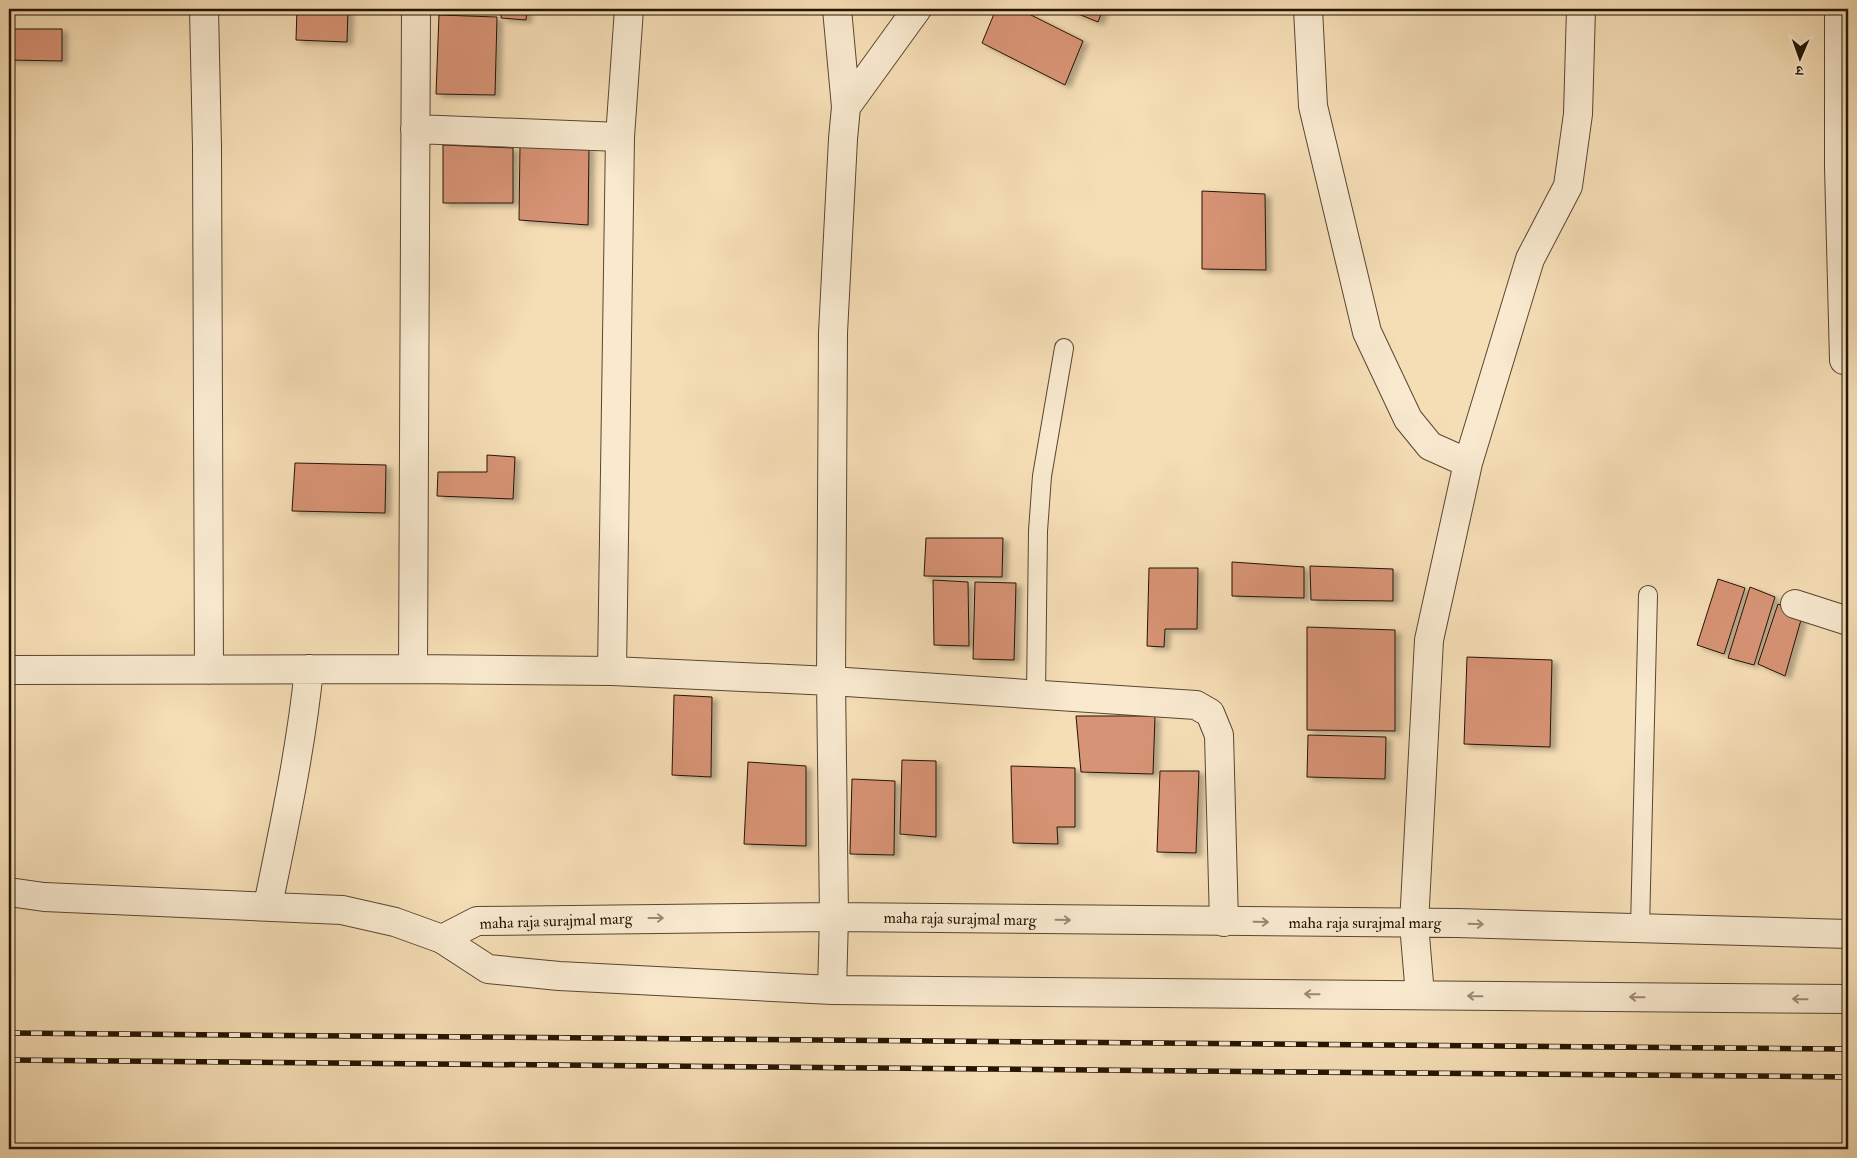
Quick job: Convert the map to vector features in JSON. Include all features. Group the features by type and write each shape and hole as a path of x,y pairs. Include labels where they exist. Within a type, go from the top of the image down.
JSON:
{"street":[{"path":"204,9 207,156 209,670"},
{"path":"413,670 416,9"},
{"path":"612,671 620,137 629,9"},
{"path":"832,990 834,917 831,682 833,333 846,107 837,9"},
{"path":"846,107 917,9"},
{"path":"1308,9 1313,106 1367,332 1408,419 1430,446 1468,463"},
{"path":"1420,995 1414,924 1429,640 1468,463 1530,259 1568,186 1578,114 1581,9"},
{"path":"1839,9 1844,167 1844,360"},
{"path":"415,129 620,137"},
{"path":"1795,604 1848,621"},
{"path":"9,670 612,671 831,682 1196,705 1210,714 1219,735 1224,922"},
{"path":"268,906 295,776 309,670"},
{"path":"9,892 44,897 342,910 395,922 442,939 488,968 559,976 832,990 1848,999"},
{"name":"maha raja surajmal marg","path":"442,939 477,921 834,917 1414,924 1848,934"}],"lane":[{"path":"1036,694 1038,531 1042,476 1064,348"},
{"path":"1640,928 1648,595"}],"building":[{"path":"297,9 348,9 347,42 296,40"},
{"path":"501,9 527,9 526,20 501,18"},
{"path":"996,9 1019,9 1083,41 1065,85 982,43"},
{"path":"1066,9 1103,9 1098,22"},
{"path":"439,15 497,17 495,95 436,94"},
{"path":"9,29 62,29 62,61 9,60"},
{"path":"443,145 513,148 513,203 443,203"},
{"path":"520,145 589,147 588,225 519,220"},
{"path":"1202,191 1265,194 1266,270 1202,269"},
{"path":"487,455 515,457 513,499 437,496 438,472 487,472"},
{"path":"295,463 386,465 385,513 292,511"},
{"path":"926,538 1003,538 1002,577 924,576"},
{"path":"1232,562 1304,567 1304,598 1232,596"},
{"path":"1310,566 1393,569 1393,601 1311,600"},
{"path":"1149,568 1198,568 1197,629 1165,629 1164,647 1147,646"},
{"path":"1718,579 1745,588 1724,654 1697,645"},
{"path":"933,580 968,582 969,646 934,645"},
{"path":"975,582 1016,583 1014,660 973,659"},
{"path":"1750,587 1775,597 1754,665 1728,658"},
{"path":"1778,604 1803,613 1785,676 1758,664"},
{"path":"1307,627 1395,630 1395,731 1307,730"},
{"path":"1467,657 1552,660 1550,747 1464,744"},
{"path":"674,695 712,697 711,777 672,775"},
{"path":"1076,716 1155,716 1153,774 1081,772"},
{"path":"1308,735 1386,737 1385,779 1307,777"},
{"path":"902,760 936,761 936,837 900,834"},
{"path":"748,762 806,766 806,846 744,844"},
{"path":"1011,766 1075,768 1075,827 1057,827 1058,844 1013,843"},
{"path":"1160,771 1199,771 1196,853 1157,852"},
{"path":"852,779 895,781 894,855 850,854"}],"railway":[{"path":"9,1033 1848,1049"},
{"path":"9,1060 1848,1077"}]}
